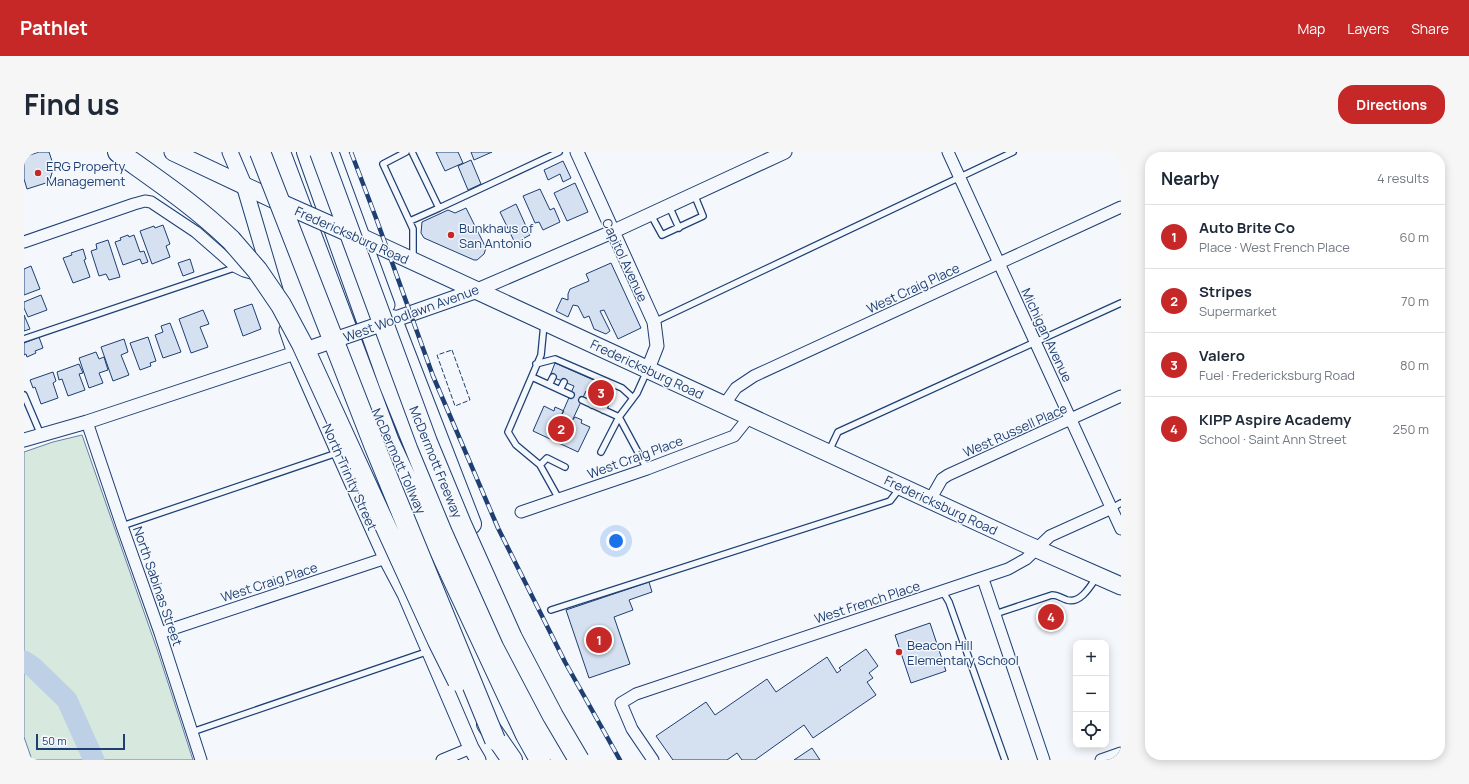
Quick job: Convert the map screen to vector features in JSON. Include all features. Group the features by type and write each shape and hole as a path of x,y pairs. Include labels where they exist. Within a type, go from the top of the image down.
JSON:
{"highway":[{"path":"118,152 208,218 231,240 257,270 281,305 302,344 438,641 464,692 496,740"},
{"path":"260,152 375,447 496,740 506,760"},
{"name":"McDermott Tollway","path":"280,152 389,442 523,728 540,760"},
{"name":"McDermott Tollway","path":"307,152 389,383 433,492 479,600 562,760"},
{"name":"McDermott Freeway","path":"320,152 427,442 461,524 512,638 553,716 579,760"},
{"path":"388,322 512,634 565,760"},
{"path":"405,594 466,693 512,760"}],"main road":[{"name":"North Trinity Street","path":"230,152 244,185 269,269 339,453 386,558 405,594 475,754"},
{"path":"331,152 357,236 388,322"},
{"name":"Fredericksburg Road","path":"178,153 279,202 648,369 1021,542 1038,548 1121,586"},
{"name":"West Woodlawn Avenue","path":"301,351 475,291"}],"street":[{"name":"Capitol Avenue","path":"577,152 654,322 657,346 648,369"},
{"name":"West Woodlawn Avenue","path":"475,291 612,232 785,152"},
{"name":"Michigan Avenue","path":"948,152 1070,420 1116,506 1121,529"},
{"path":"24,242 145,201 151,202 168,212 196,232 237,268 251,273 269,269"},
{"name":"West Craig Place","path":"724,405 736,388 754,376 1121,207"},
{"name":"West Woodlawn Avenue","path":"24,440 87,422 301,351"},
{"name":"West Russell Place","path":"930,500 942,479 948,475 1121,396"},
{"name":"West Craig Place","path":"522,512 647,469 734,436 750,416"},
{"name":"North Sabinas Street","path":"87,422 160,633 201,760"},
{"name":"West French Place","path":"653,760 632,728 621,703 636,694 983,579 1021,563 1050,536 1116,506"},
{"name":"West Craig Place","path":"160,633 386,558"},
{"path":"983,579 1044,760"},
{"path":"1100,760 1121,753"},
{"path":"442,760 475,754"}],"lane":[{"path":"406,152 383,164 413,228 414,263"},
{"path":"412,152 439,208"},
{"path":"410,221 559,152"},
{"path":"654,322 1013,152"},
{"path":"651,214 662,235 679,228 703,216 694,194"},
{"path":"669,206 679,228"},
{"path":"24,339 237,268"},
{"path":"828,453 838,432 1121,303"},
{"path":"544,322 541,355 508,432 516,445 540,465 559,499"},
{"path":"536,364 555,359 560,363 602,382 622,388 633,398"},
{"path":"601,452 619,417 633,398 648,369"},
{"path":"532,377 570,396"},
{"path":"549,385 554,377"},
{"path":"560,390 564,382"},
{"path":"24,395 41,436"},
{"path":"592,405 596,396"},
{"path":"582,400 619,417 647,469"},
{"path":"603,410 607,401"},
{"path":"122,526 339,453"},
{"path":"540,465 547,458 564,467"},
{"path":"551,610 890,501 902,486"},
{"path":"995,614 1052,595 1056,595 1066,600 1078,598 1098,576"},
{"path":"943,592 949,602 1005,760"},
{"path":"192,732 429,651"}],"shaded area":[{"path":"82,435 158,652 193,760 32,760 24,737 24,452 53,442"}],"building":[{"name":"ERG Property Management","path":"39,152 49,152 54,167 49,182 27,189 24,179 24,157"},
{"path":"436,152 458,152 463,163 445,171"},
{"path":"471,152 492,152 474,160"},
{"path":"471,160 481,184 468,190 458,166"},
{"path":"563,161 571,178 563,182 560,174 548,180 544,170"},
{"path":"575,183 588,212 567,221 554,193"},
{"path":"540,189 550,210 554,208 560,222 543,230 539,222 535,223 523,196"},
{"path":"516,204 530,235 515,243 500,212"},
{"name":"Bunkhaus of San Antonio","path":"466,208 486,248 484,254 477,260 424,238 421,233 422,222 448,210 455,213"},
{"path":"163,225 170,244 166,246 170,257 152,264 140,231 154,226 155,228"},
{"path":"128,235 129,237 134,235 140,252 144,251 148,262 142,264 140,259 123,265 115,242"},
{"path":"108,240 120,277 109,280 106,274 99,276 91,251 97,249 96,244"},
{"path":"83,249 86,259 84,260 90,277 73,283 63,258 72,255 71,253"},
{"path":"190,259 194,272 183,276 178,263"},
{"path":"611,263 641,328 618,339 604,310 600,311 610,331 606,334 594,329 589,316 584,318 578,306 573,305 568,317 556,311 562,298 568,300 570,289 589,281 586,274"},
{"path":"31,266 40,289 24,295 24,269"},
{"path":"41,295 47,310 28,317 24,308 24,302"},
{"path":"252,304 261,329 243,336 234,310"},
{"path":"203,310 209,324 200,327 208,347 191,353 179,319"},
{"path":"24,315 30,329 24,331"},
{"path":"170,323 181,352 163,358 155,335 163,332 161,326"},
{"path":"39,337 43,348 35,351 36,353 27,357 26,354 24,355 24,343"},
{"path":"148,337 156,361 150,363 151,366 140,370 130,343"},
{"path":"124,339 128,352 121,355 129,375 113,381 101,347"},
{"path":"96,352 99,359 104,357 108,370 99,373 103,383 89,388 79,358"},
{"path":"555,363 614,389 609,402 586,391 572,421 561,416 574,386 550,376"},
{"path":"79,364 83,373 79,374 85,390 68,396 62,379 59,380 57,372"},
{"path":"53,372 56,381 53,383 58,398 41,404 35,387 33,388 30,380"},
{"path":"544,406 554,411 555,407 564,411 561,416 572,421 575,417 582,420 581,423 590,427 578,452 533,431"},
{"path":"649,582 652,592 629,600 633,610 614,617 630,664 589,678 566,610"},
{"path":"930,623 946,671 911,683 895,635"},
{"path":"866,649 878,666 869,673 873,678 867,682 876,695 813,738 804,725 755,760 742,760 737,753 727,760 673,760 656,736 706,702 715,715 767,679 776,692 827,657 837,673 841,670 839,668"},
{"path":"812,748 820,760 794,760"}],"waterway":[{"path":"24,661 33,667 67,700 94,760"}],"railway":[{"path":"351,152 433,376 498,528 565,662 620,760"}],"fence":[{"path":"452,350 470,400 455,406 437,355 452,350"}],"place":[{"name":"ERG Property Management","path":"38,173"},
{"name":"Bunkhaus of San Antonio","path":"451,235"},
{"name":"Valero","path":"601,393"},
{"name":"Stripes","path":"561,429"},
{"name":"KIPP Aspire Academy","path":"1051,617"},
{"name":"Auto Brite Co","path":"599,640"},
{"name":"Beacon Hill Elementary School","path":"899,652"}]}
